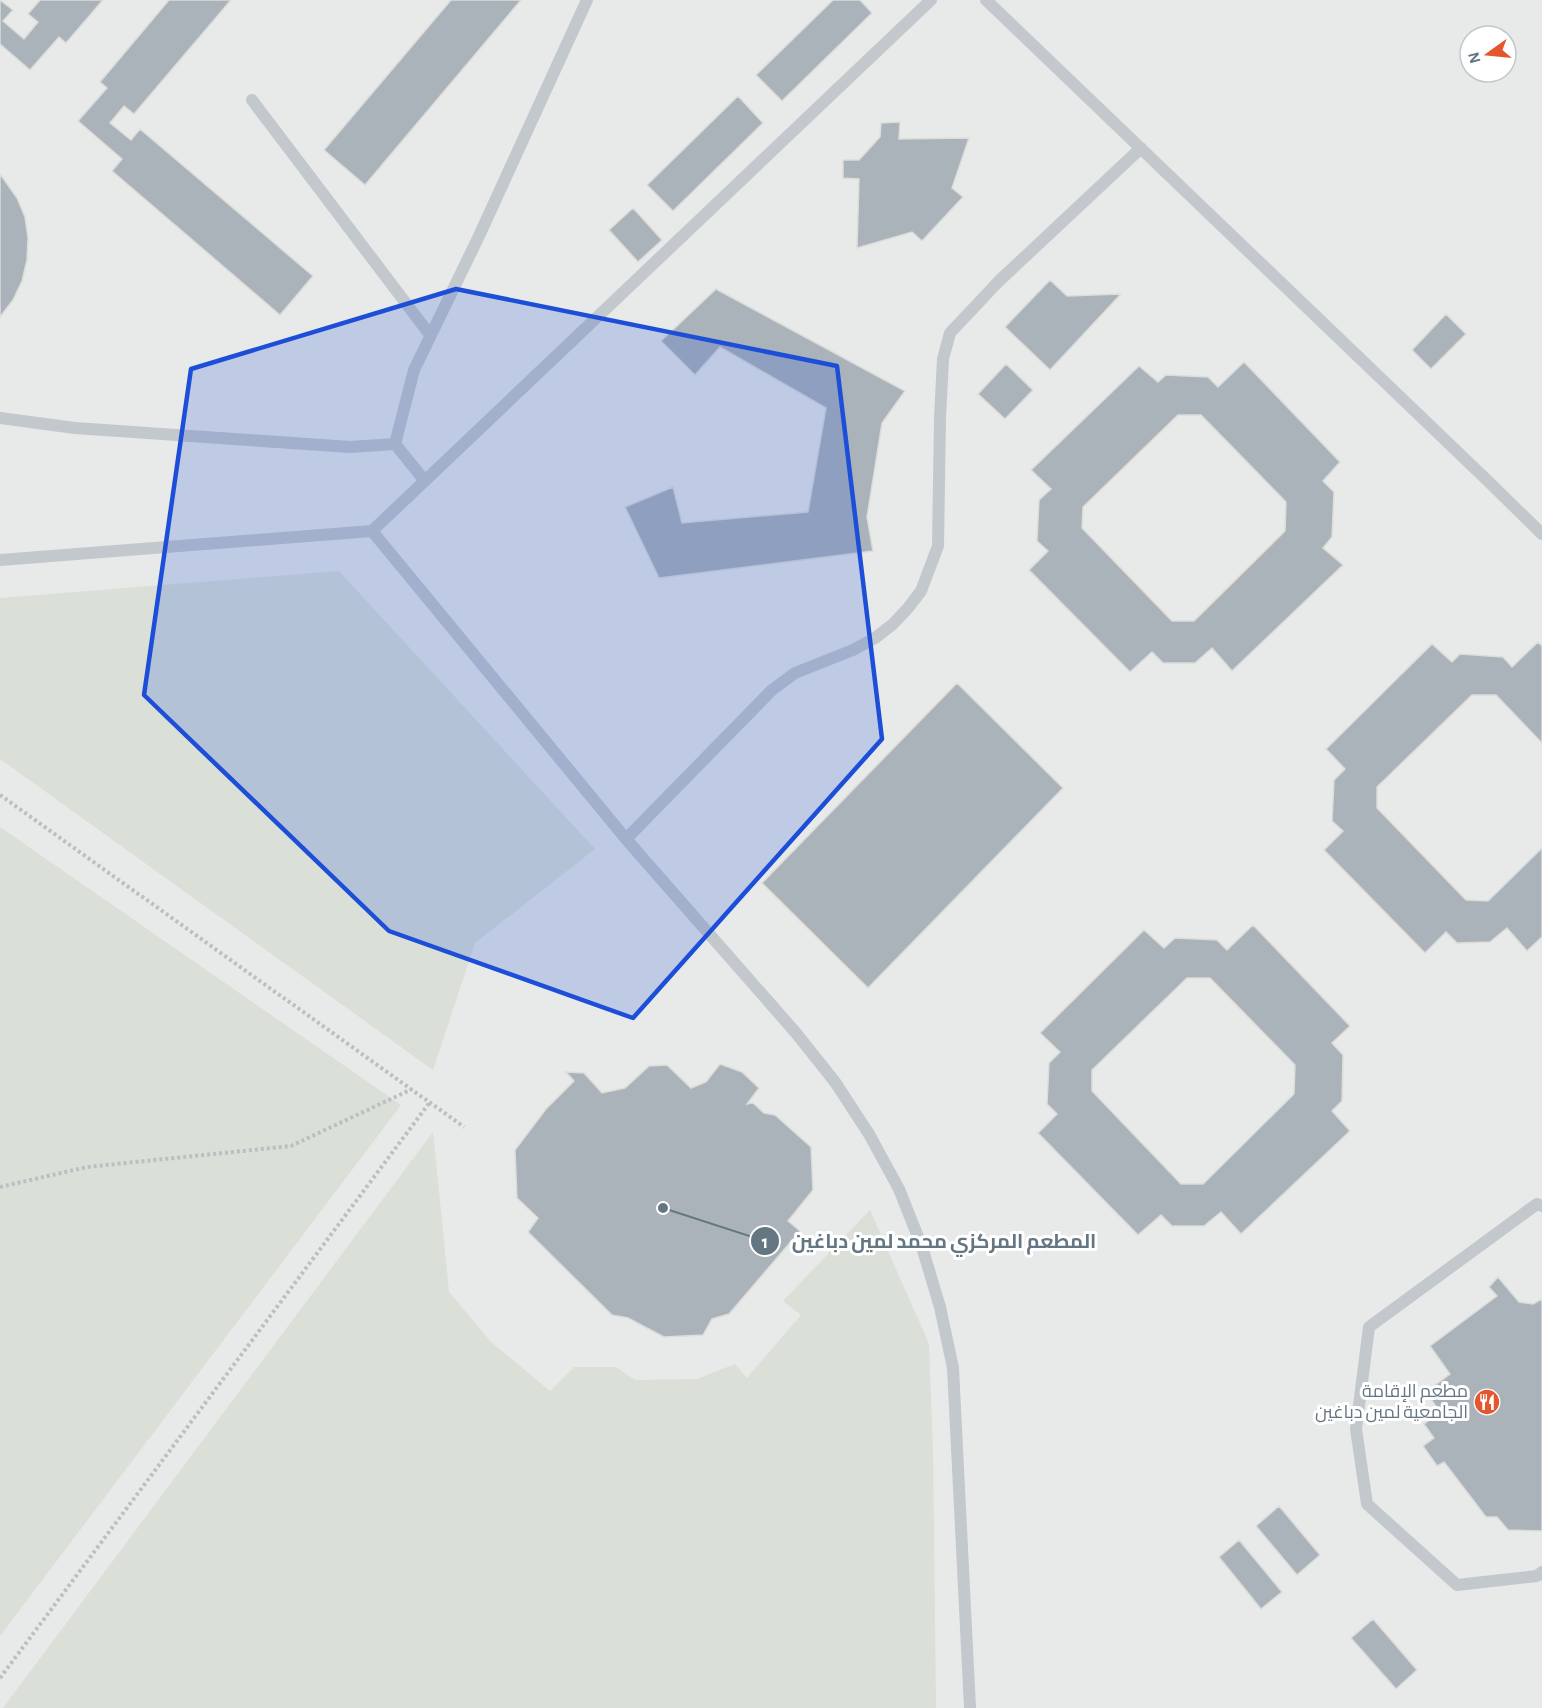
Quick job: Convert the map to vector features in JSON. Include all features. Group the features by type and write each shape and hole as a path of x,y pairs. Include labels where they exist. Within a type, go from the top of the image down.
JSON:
{"lane":[{"path":"395,444 414,370 479,236 587,0"},
{"path":"0,560 372,531 931,0"},
{"path":"986,0 1542,534"},
{"path":"252,100 430,335"},
{"path":"626,839 772,690 795,674 853,650 875,638 893,624 921,591 938,546 943,359 950,333 998,282 1141,148"},
{"path":"0,418 75,428 350,447 395,444"},
{"path":"395,444 424,481"},
{"path":"372,531 626,839 796,1033 835,1082 869,1134 894,1180 922,1247 940,1307 953,1368 970,1708"},
{"path":"1542,1206 1536,1204 1369,1327 1356,1429 1367,1504 1457,1585 1537,1576 1542,1572"}],"path":[{"path":"0,795 464,1127"},
{"path":"0,1187 87,1167 291,1146 412,1089"},
{"path":"0,1678 430,1102"}],"highlighted area":[{"path":"456,289 837,366 882,739 633,1018 389,931 144,695 191,369"}],"shaded area":[{"path":"0,0 1542,0 1542,1708 0,1708"},
{"path":"339,571 595,849 475,943 433,1070 0,759 0,598"},
{"path":"0,827 401,1105 0,1636"},
{"path":"433,1132 449,1292 491,1342 550,1391 574,1367 616,1367 635,1380 697,1379 735,1364 747,1378 801,1315 783,1301 870,1210 929,1344 933,1453 936,1708 3,1708"}],"building":[{"path":"0,0 13,10 3,21 24,39 38,22 28,14 40,0 103,0 66,43 59,37 30,70 0,44"},
{"path":"169,0 231,0 134,114 124,106 110,123 131,140 140,129 313,276 280,315 112,171 122,159 78,121 107,88 100,82"},
{"path":"451,0 521,0 365,185 324,150"},
{"path":"833,0 860,0 872,13 782,101 756,75"},
{"path":"738,96 763,123 673,211 647,185"},
{"path":"900,122 899,139 969,138 952,188 963,197 922,241 912,232 857,248 859,179 843,178 843,160 859,160 880,137 881,123"},
{"path":"0,174 17,198 25,217 28,238 27,260 22,281 13,300 0,317"},
{"path":"633,208 662,240 638,262 609,230"},
{"path":"1050,280 1067,296 1121,294 1050,370 1005,327"},
{"path":"716,289 905,391 882,423 867,517 873,551 659,578 625,507 673,487 682,523 808,512 826,408 720,347 695,375 661,341"},
{"path":"1446,314 1466,334 1431,369 1412,350"},
{"path":"1244,362 1340,462 1323,481 1334,492 1332,537 1323,548 1343,565 1232,671 1212,648 1195,663 1163,663 1152,652 1130,672 1029,570 1048,551 1037,541 1039,500 1051,489 1031,470 1139,366 1158,382 1166,375 1208,377 1218,387","holes":["1178,415 1201,415 1286,502 1285,531 1194,621 1172,621 1082,528 1083,507"]},
{"path":"1006,364 1033,390 1005,419 978,394"},
{"path":"1538,642 1542,646 1542,743 1496,695 1472,695 1377,787 1377,808 1466,900 1488,901 1542,848 1542,937 1527,951 1507,928 1490,942 1457,943 1446,932 1425,953 1324,850 1343,831 1332,821 1334,780 1345,769 1326,749 1432,644 1452,662 1460,654 1503,657 1512,667"},
{"path":"957,683 1063,788 868,988 762,883"},
{"path":"1253,925 1350,1026 1332,1043 1343,1055 1342,1101 1332,1111 1350,1131 1241,1234 1221,1212 1204,1226 1172,1226 1161,1215 1138,1235 1038,1133 1057,1114 1047,1104 1049,1063 1060,1052 1040,1033 1144,930 1164,948 1175,938 1217,940 1227,950","holes":["1187,978 1210,978 1295,1065 1294,1094 1203,1184 1181,1184 1092,1091 1092,1070"]},
{"path":"720,1064 742,1072 759,1088 747,1104 753,1103 764,1113 775,1115 811,1147 813,1190 788,1221 800,1231 729,1314 712,1319 703,1335 664,1337 628,1318 612,1315 528,1232 538,1218 517,1198 515,1150 546,1109 574,1081 566,1072 584,1073 602,1093 625,1088 649,1066 667,1065 691,1088 706,1082"},
{"name":"مطعم الإقامة الجامعية لمين دباغين","path":"1498,1277 1519,1302 1533,1304 1542,1299 1542,1531 1508,1530 1497,1517 1486,1517 1444,1462 1437,1466 1423,1446 1434,1438 1424,1424 1440,1412 1426,1392 1450,1374 1430,1346 1497,1296 1489,1287"},
{"path":"1279,1506 1320,1555 1297,1575 1256,1526"},
{"path":"1239,1540 1282,1592 1261,1609 1219,1557"},
{"path":"1373,1619 1417,1670 1396,1689 1351,1638"}],"place":[{"name":"المطعم المركزي محمد لمين دباغين","path":"663,1208"},
{"name":"مطعم الإقامة الجامعية لمين دباغين","path":"1487,1402"}]}
